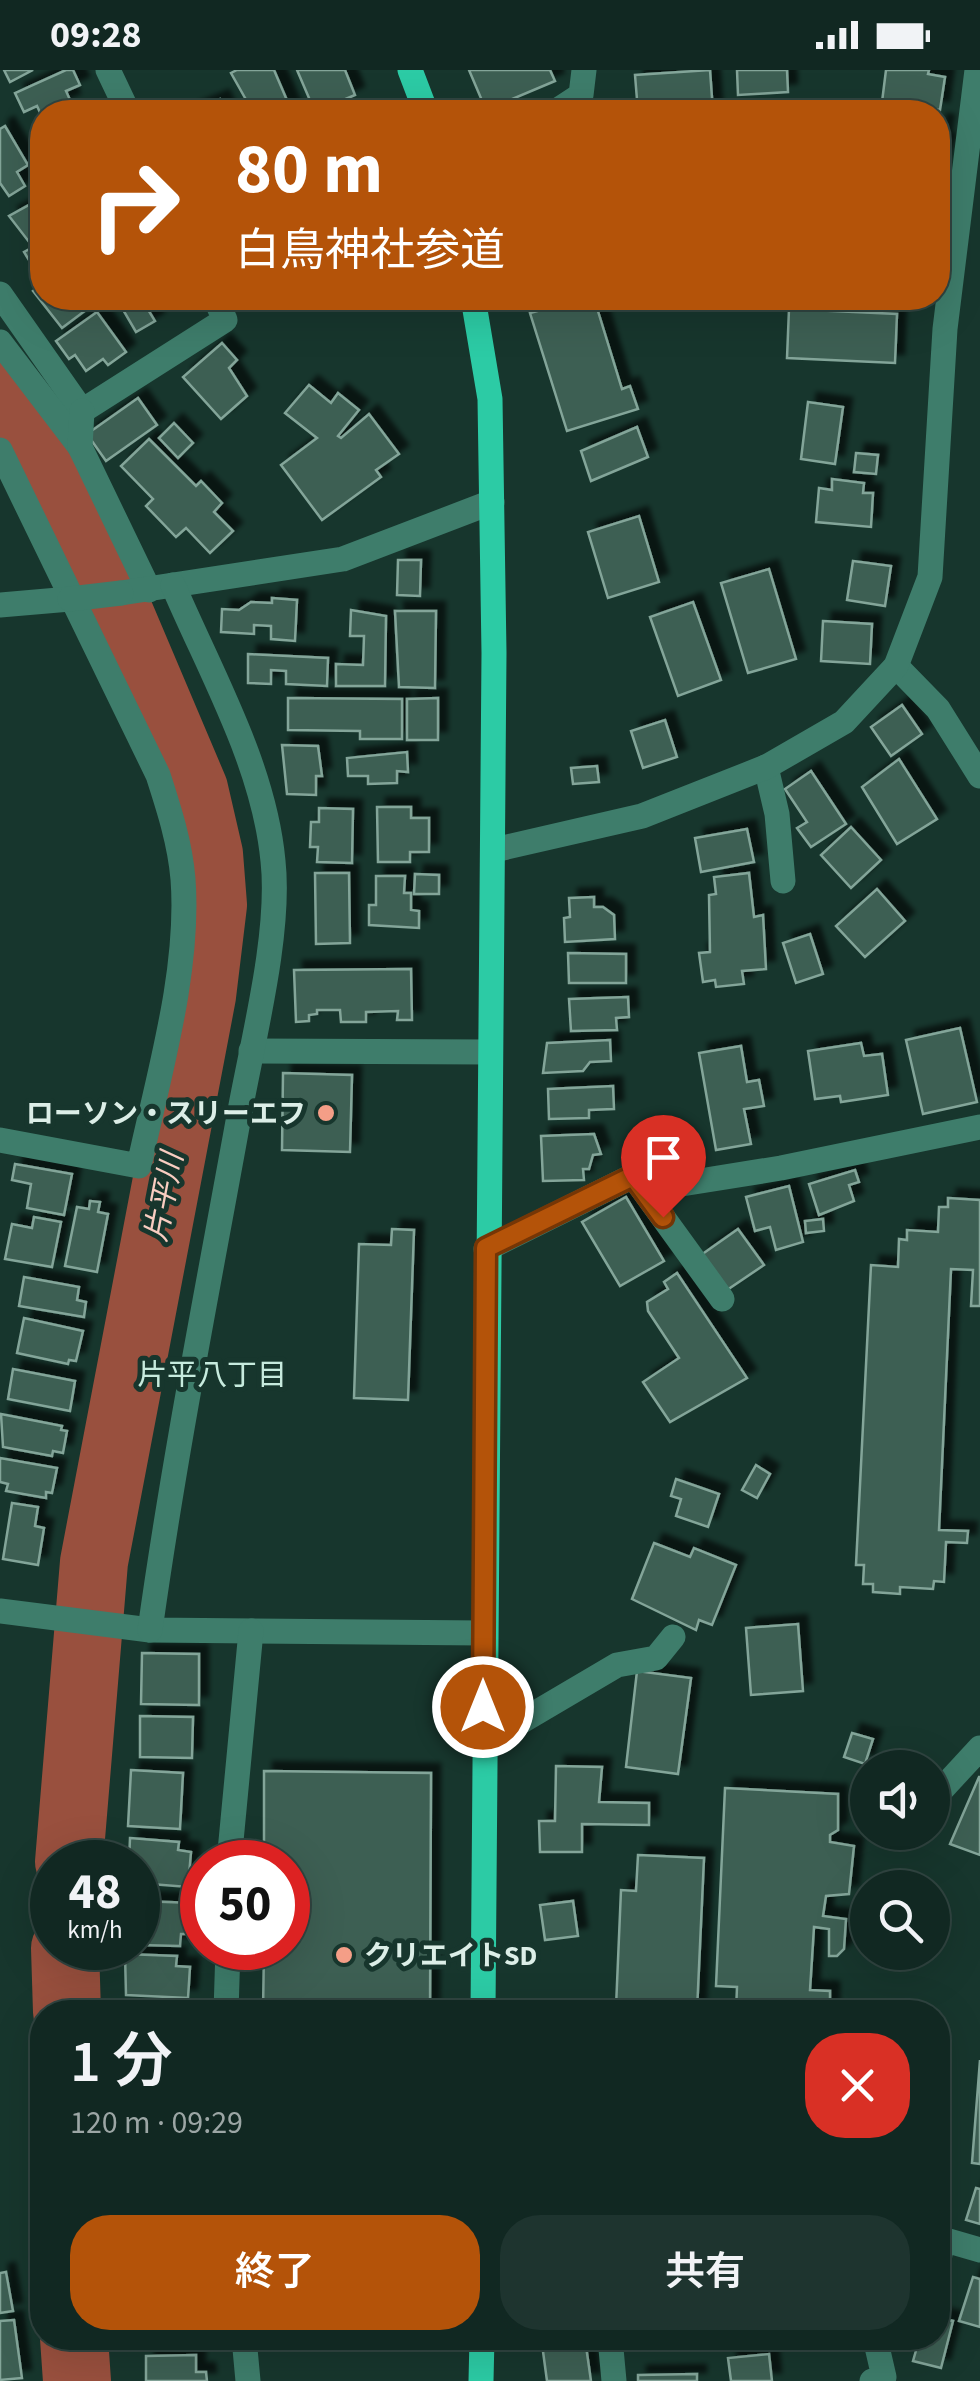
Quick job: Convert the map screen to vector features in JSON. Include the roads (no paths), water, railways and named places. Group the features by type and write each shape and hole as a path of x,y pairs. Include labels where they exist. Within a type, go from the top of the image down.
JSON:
{"main road":[{"path":"410,70 421,100"},
{"path":"475,310 490,399 494,850 486,1248 482,2000"},
{"path":"481,2381 482,2350"}],"street":[{"path":"108,70 122,100"},
{"path":"574,100 581,96 584,70"},
{"path":"950,294 976,70"},
{"path":"0,294 82,411 80,447"},
{"path":"82,411 225,320 220,310"},
{"path":"494,850 642,816 766,767 844,722 896,666 930,577 948,310"},
{"path":"0,342 80,447 161,588 257,780 274,863 270,933 251,1051 170,1492 150,1630"},
{"path":"0,450 158,775 174,824 183,881 176,989 139,1166 0,1140"},
{"path":"0,605 161,588 343,559 492,502"},
{"path":"896,666 938,708 980,776"},
{"path":"766,767 778,814 783,881"},
{"path":"251,1051 490,1052"},
{"path":"644,1190 781,1168 980,1126"},
{"path":"486,1248 633,1176 722,1299"},
{"path":"0,1611 150,1630 483,1634"},
{"path":"231,1840 251,1631"},
{"path":"483,1744 618,1664 656,1658 673,1636"},
{"path":"950,1780 980,1748"},
{"path":"226,2000 227,1970"},
{"path":"950,2242 980,2250"},
{"path":"245,2350 248,2381"},
{"path":"611,2350 614,2381"},
{"path":"872,2381 884,2377 878,2350"}],"waterway":[{"name":"片平川","path":"0,396 80,520 194,789 209,854 213,905 202,996 94,1562 71,1840"},
{"name":"片平川","path":"66,1970 67,2000"},
{"name":"片平川","path":"75,2350 77,2381"}],"place":[{"name":"ローソン・スリーエフ","path":"326,1113"},
{"name":"クリエイトSD","path":"344,1955"}],"district":[{"name":"片平八丁目","path":"212,1375"}]}
